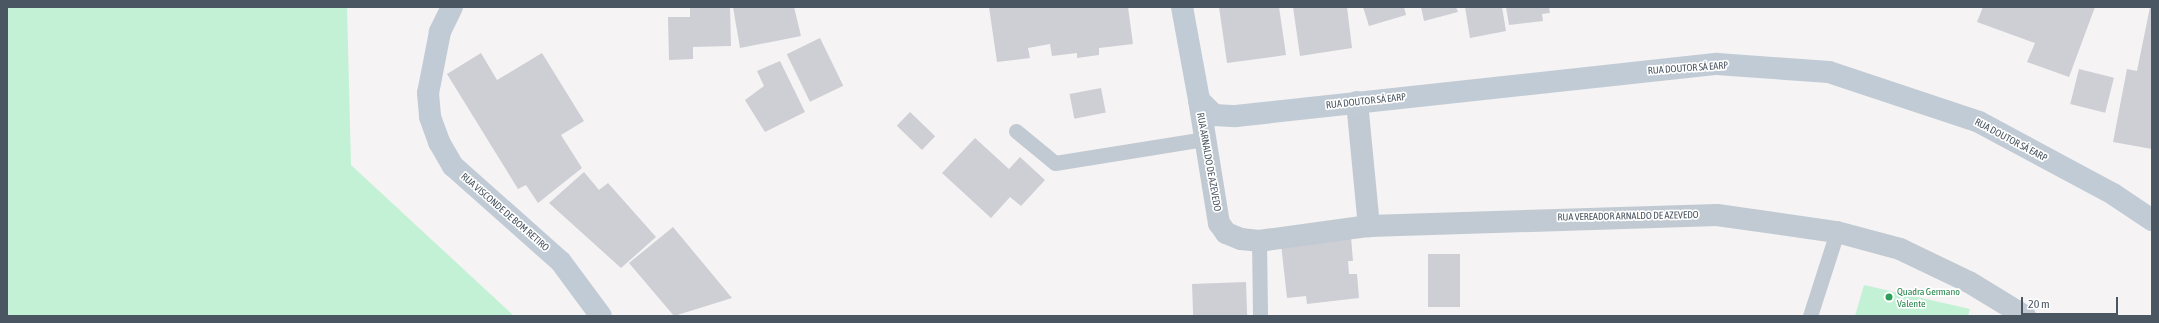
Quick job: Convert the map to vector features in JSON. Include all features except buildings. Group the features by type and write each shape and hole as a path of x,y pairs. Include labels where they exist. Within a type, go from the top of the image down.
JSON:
{"main road":[{"name":"RUA VISCONDE DE BOM RETIRO","path":"452,7 440,32 428,93 430,117 439,142 453,166 561,262 601,316"},
{"path":"1182,7 1198,100"},
{"name":"RUA DOUTOR SÁ EARP","path":"1198,100 1214,115 1236,116 1717,64 1829,72 1979,122 2113,194 2152,220"}],"street":[{"name":"RUA ARNALDO DE AZEVEDO","path":"1198,100 1219,223"},
{"path":"1357,102 1369,226"},
{"name":"RUA VEREADOR ARNALDO DE AZEVEDO","path":"1219,223 1226,233 1259,241 1369,226 1717,215 1838,232 1900,249 1969,282 2025,316"}],"lane":[{"path":"1016,130 1056,163 1205,139"},
{"path":"1810,316 1838,232"},
{"path":"1259,241 1260,316"}],"green space":[{"path":"7,7 347,7 351,165 514,316 7,316"},
{"name":"Quadra Germano Valente","path":"1864,285 1970,309 1968,316 1855,316"}],"place":[{"name":"Quadra Germano Valente","path":"1889,297"}]}
